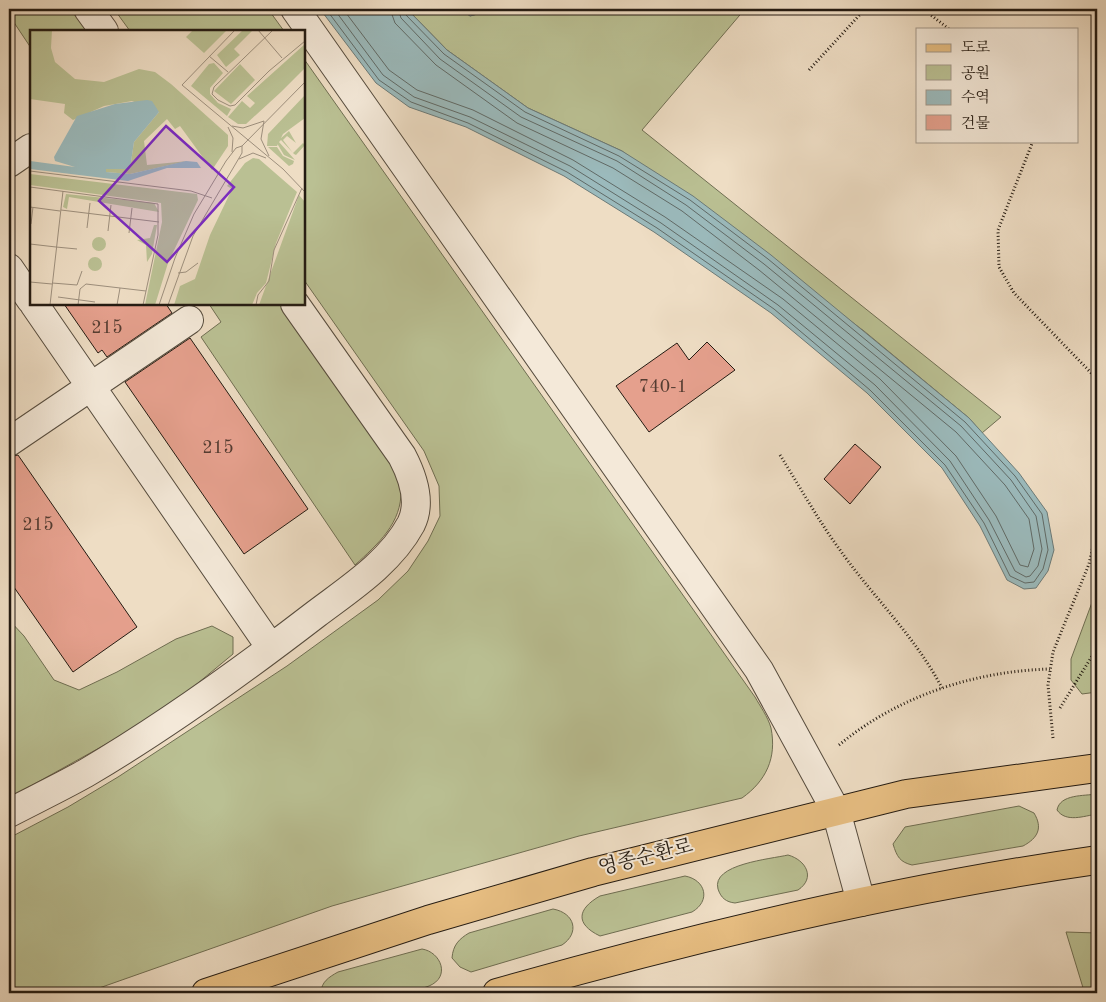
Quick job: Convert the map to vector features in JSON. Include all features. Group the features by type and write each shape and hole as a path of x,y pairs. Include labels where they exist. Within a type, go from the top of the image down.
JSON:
{"main road":[{"name":"영종순환로","path":"206,993 279,967 437,917 593,872 906,794 1097,768"},
{"path":"498,993 620,958 861,902 1097,860"}],"lane":[{"path":"88,9 103,30"},
{"path":"295,9 759,670 836,811 861,902"},
{"path":"9,163 30,149"},
{"path":"9,268 30,299"},
{"path":"35,305 271,648"},
{"path":"9,813 85,773 152,732 236,675 364,578 393,549 412,523 415,500 413,477 402,456 296,305"},
{"path":"9,442 189,320"}],"path":[{"path":"809,70 865,9"},
{"path":"924,9 948,28"},
{"path":"1033,142 998,230 999,267 1014,293 1097,379"},
{"path":"780,456 840,550 918,647 942,688"},
{"path":"1057,773 1048,685 1050,669 1053,652 1089,564 1097,528"},
{"path":"1060,708 1097,648"},
{"path":"814,769 848,738 882,714 925,694 942,688 1019,670 1050,669"}],"green space":[{"path":"9,9 73,9 88,30 30,30 30,46 9,15"},
{"path":"114,9 268,9 283,30 129,30"},
{"path":"407,9 461,9 470,16 496,9 745,9 642,130 1001,417 982,433 969,418 864,331 622,151 528,108 447,50"},
{"path":"305,60 755,697 771,728 772,739 771,759 758,784 742,798 579,836 332,906 85,993 9,993 9,838 68,807 118,777 287,666 378,600 408,571 428,541 440,516 439,486 424,451 305,281"},
{"path":"210,305 282,305 394,463 401,490 397,513 393,523 380,541 355,565 201,337 221,322"},
{"path":"1097,589 1097,692 1082,694 1071,680 1071,659"},
{"path":"9,620 24,636 54,680 79,690 117,672 176,639 212,626 233,637 233,654 186,693 119,737 9,798"},
{"path":"1097,794 1097,814 1070,818 1057,810 1059,805 1068,798"},
{"path":"1019,806 1034,813 1038,823 1035,836 1023,846 912,865 899,858 893,844 905,827"},
{"path":"788,855 800,861 806,870 807,880 798,890 735,903 726,901 722,897 718,889 718,881 733,868"},
{"path":"685,876 698,882 704,891 702,902 692,912 600,936 586,927 583,921 583,911 592,901 600,896"},
{"path":"553,909 566,915 572,924 571,935 562,945 471,972 460,967 452,958 457,943 469,933"},
{"path":"1066,932 1097,933 1097,993 1077,993 1084,991"},
{"path":"422,949 434,955 441,965 440,977 429,986 403,993 390,994 321,993 324,983 338,972"}],"water":[{"path":"320,9 407,9 447,50 528,108 622,151 693,196 771,255 969,418 1019,473 1047,512 1054,550 1048,571 1036,588 1024,589 1007,580 980,526 942,468 867,393 771,313 654,232 564,176 466,127 409,107 376,83"},
{"path":"461,9 496,9 470,16"}],"building":[{"path":"65,305 167,305 172,313 107,357 102,350 98,353"},
{"path":"190,338 308,509 244,554 125,382"},
{"path":"707,342 735,370 649,432 616,386 677,343 689,360"},
{"path":"855,444 881,467 850,504 824,479"},
{"path":"18,455 137,627 73,672 9,580 9,457"}]}
